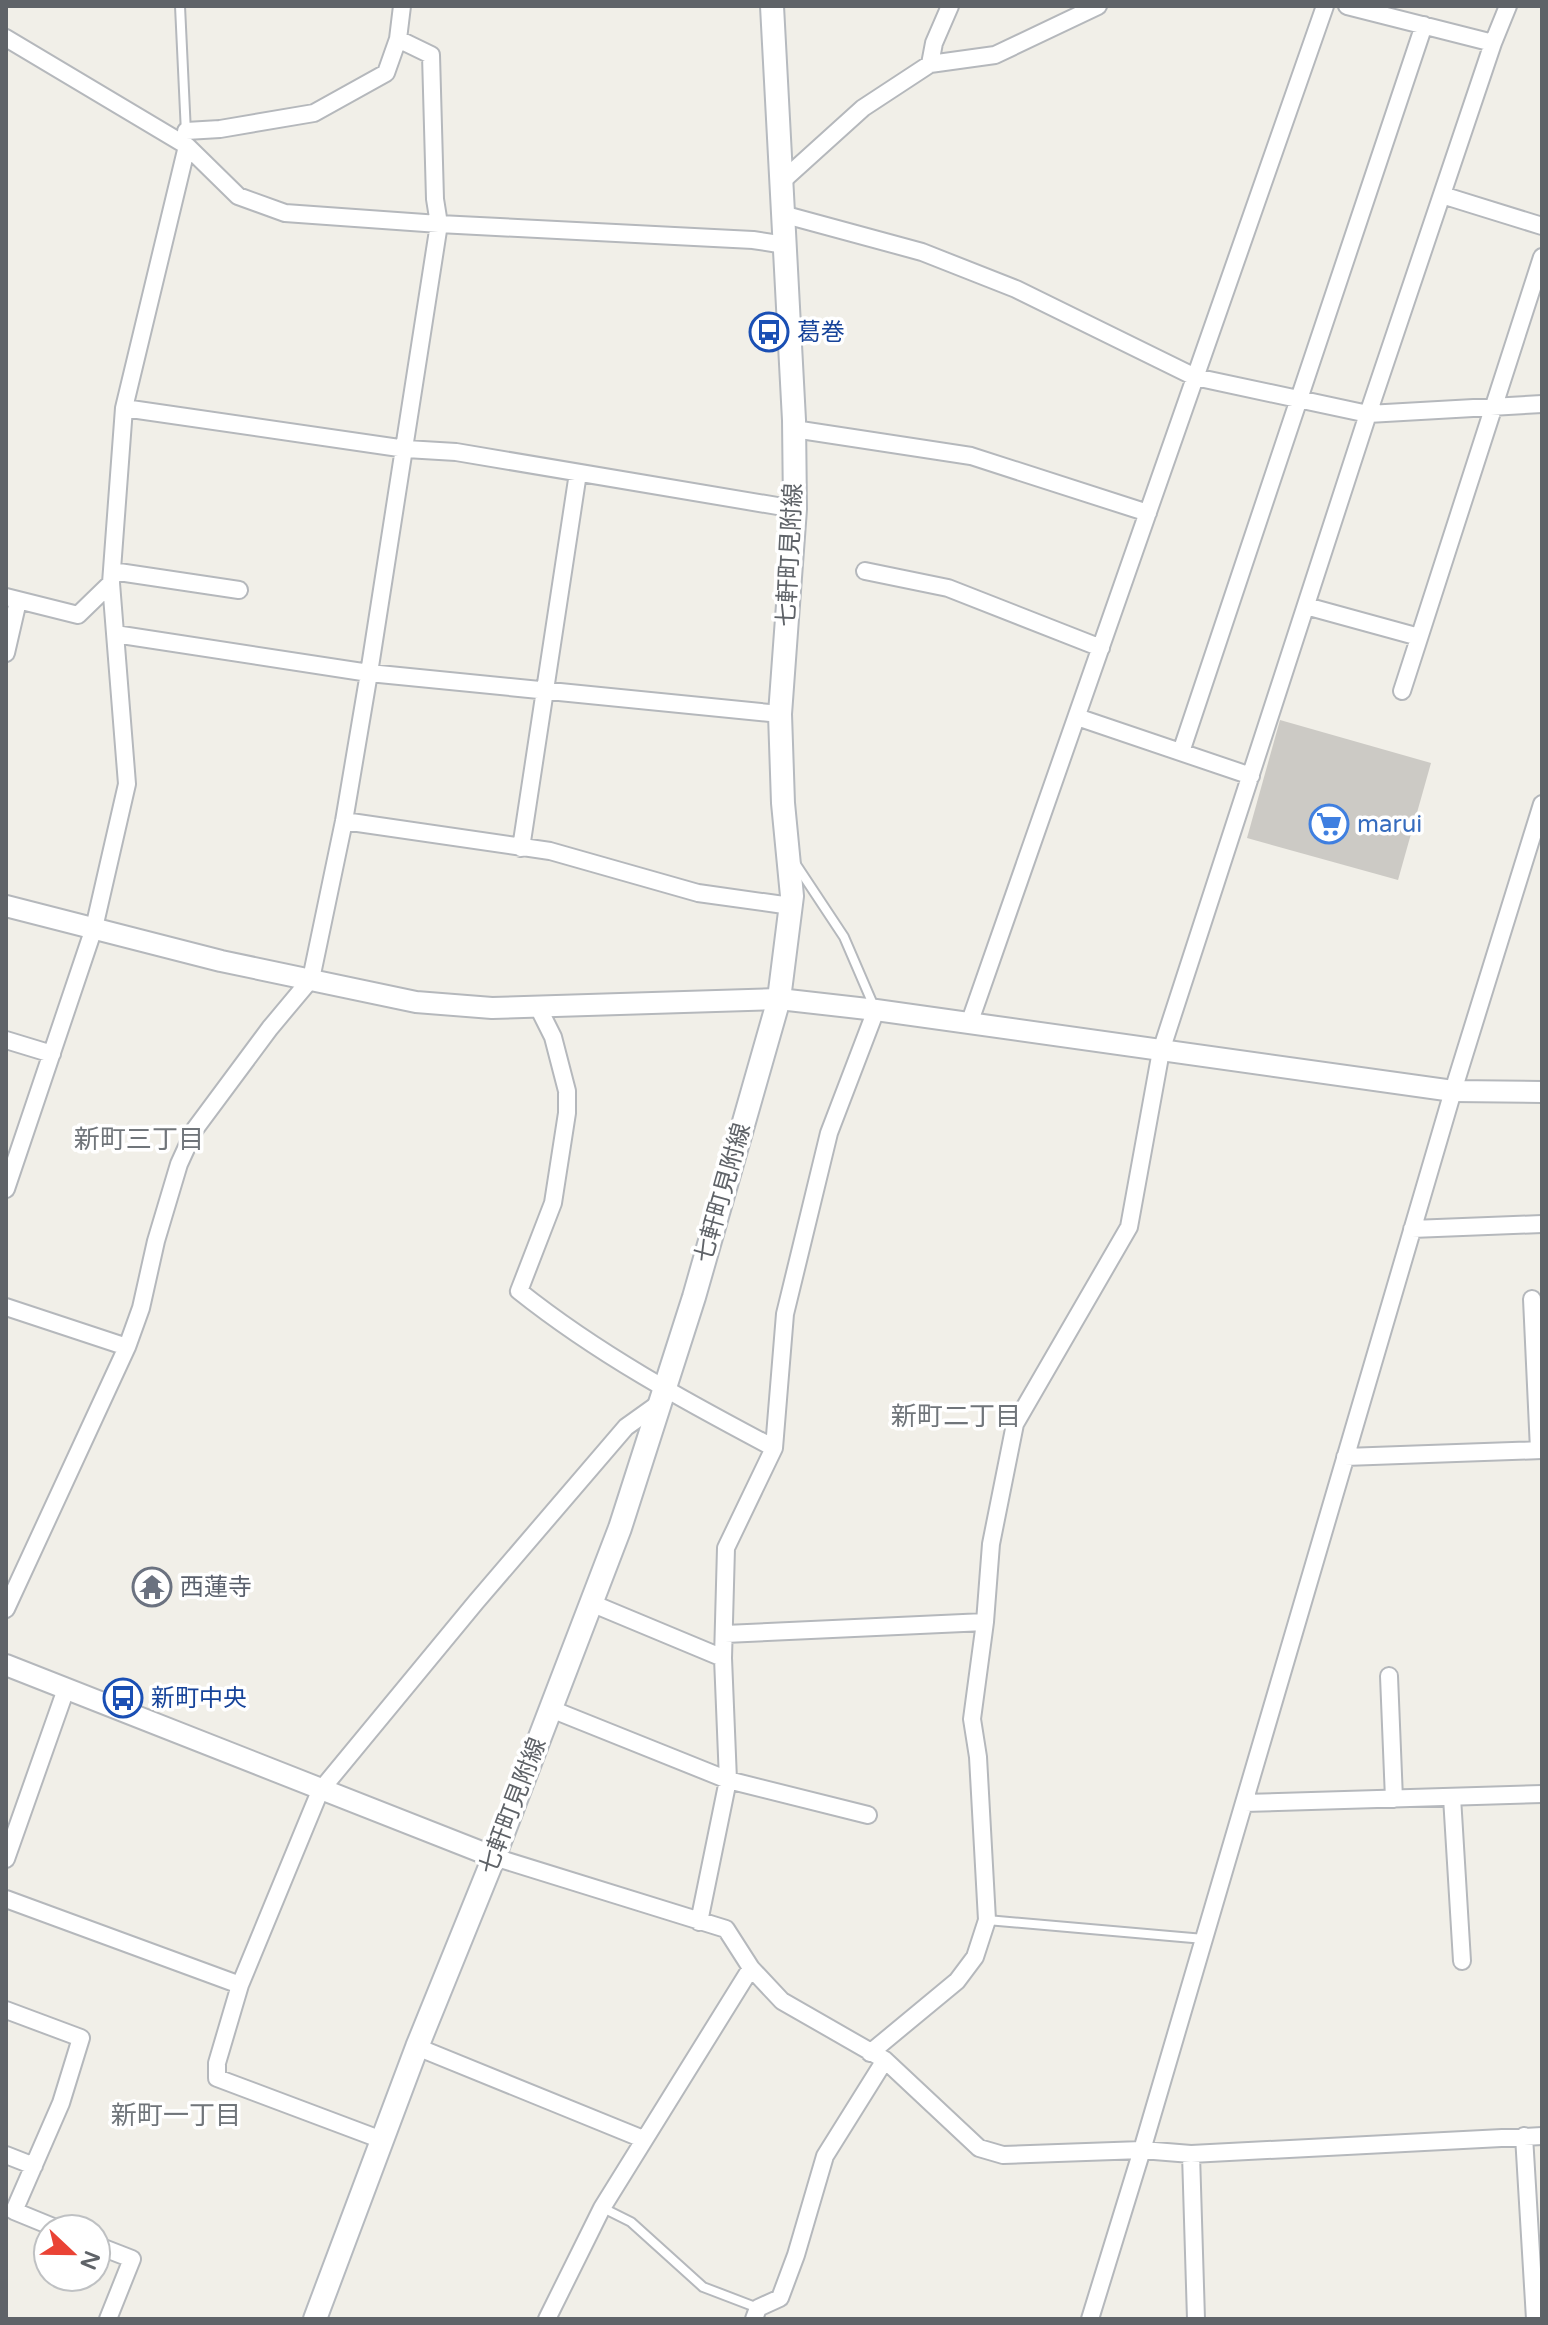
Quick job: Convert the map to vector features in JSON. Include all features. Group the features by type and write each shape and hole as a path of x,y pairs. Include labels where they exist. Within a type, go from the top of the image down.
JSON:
{"main road":[{"name":"七軒町見附線","path":"315,2319 417,2047 494,1857 620,1528 694,1297 779,999 792,896 783,803 780,714 795,509 794,429 772,6"}],"street":[{"path":"186,138 314,113 386,73 398,39 402,6"},
{"path":"930,64 934,43 950,6"},
{"path":"780,183 863,108 930,64 995,55 1098,6"},
{"path":"969,1024 1325,6"},
{"path":"1347,6 1493,43"},
{"path":"756,2314 780,2298 825,2156 877,2057 957,1981 975,1957 987,1920 978,1757 972,1719 985,1622 991,1544 1015,1424 1129,1227 1161,1051 1368,414 1508,6"},
{"path":"1181,752 1424,25"},
{"path":"6,38 186,138 238,196 285,213 753,240 785,245"},
{"path":"6,1609 127,1347 141,1308 175,1176 195,1129 270,1028 311,979 344,821 406,449 439,224 435,199 431,55 398,39"},
{"path":"6,1189 94,928 127,784 111,577 124,408 186,138"},
{"path":"1442,195 1542,226"},
{"path":"782,214 922,252 1016,289 1195,377 1368,414 1542,404"},
{"path":"1402,691 1542,257"},
{"path":"124,408 406,449 456,452 795,509"},
{"path":"794,429 971,456 1148,513"},
{"path":"521,848 578,473"},
{"path":"865,571 948,588 1101,648"},
{"path":"111,577 239,590"},
{"path":"6,653 12,599 78,615 111,577"},
{"path":"1306,606 1419,637"},
{"path":"115,634 369,673 780,714"},
{"path":"1077,717 1251,776"},
{"path":"1090,2319 1453,1091 1542,804"},
{"path":"344,821 550,851 698,893 791,906"},
{"path":"6,906 221,961 416,1002 492,1008 779,999 1453,1091 1542,1092"},
{"path":"538,1007 553,1037 567,1091 567,1113 553,1203 519,1291 560,1324 663,1396 774,1448"},
{"path":"699,1922 728,1780 723,1658 726,1548 774,1448 785,1314 829,1133 876,1010"},
{"path":"6,1040 52,1054"},
{"path":"1412,1229 1542,1224"},
{"path":"1345,1457 1540,1450 1532,1299"},
{"path":"6,1307 127,1347"},
{"path":"382,2140 217,2078 217,2063 240,1985 320,1791 626,1427 663,1396"},
{"path":"591,1603 723,1658"},
{"path":"725,1634 985,1622"},
{"path":"6,1665 494,1857 726,1929 751,1968 782,2001 877,2057 979,2148 1003,2155 1142,2150 1191,2154 1542,2136"},
{"path":"1389,1676 1394,1799"},
{"path":"6,1859 66,1689"},
{"path":"551,1709 728,1780 868,1815"},
{"path":"1244,1803 1542,1794"},
{"path":"1452,1797 1462,1961"},
{"path":"6,1899 240,1985"},
{"path":"547,2319 602,2208 751,1968"},
{"path":"6,2010 81,2038 61,2103 14,2211 32,2218"},
{"path":"417,2047 643,2139"},
{"path":"1524,2136 1535,2319"},
{"path":"1191,2154 1196,2319"},
{"path":"6,2155 34,2166"},
{"path":"108,2319 132,2259 112,2251"}],"lane":[{"path":"180,6 186,138"},
{"path":"788,853 844,937 876,1010"},
{"path":"987,1920 1204,1939"},
{"path":"602,2208 631,2222 703,2287 756,2314"}],"building":[{"path":"1280,720 1431,763 1398,880 1247,838"}],"place":[{"name":"葛巻","path":"769,332"},
{"name":"marui","path":"1329,824"},
{"name":"西蓮寺","path":"152,1587"},
{"name":"新町中央","path":"123,1698"}],"district":[{"name":"新町三丁目","path":"139,1139"},
{"name":"新町二丁目","path":"956,1416"},
{"name":"新町一丁目","path":"176,2115"}]}
